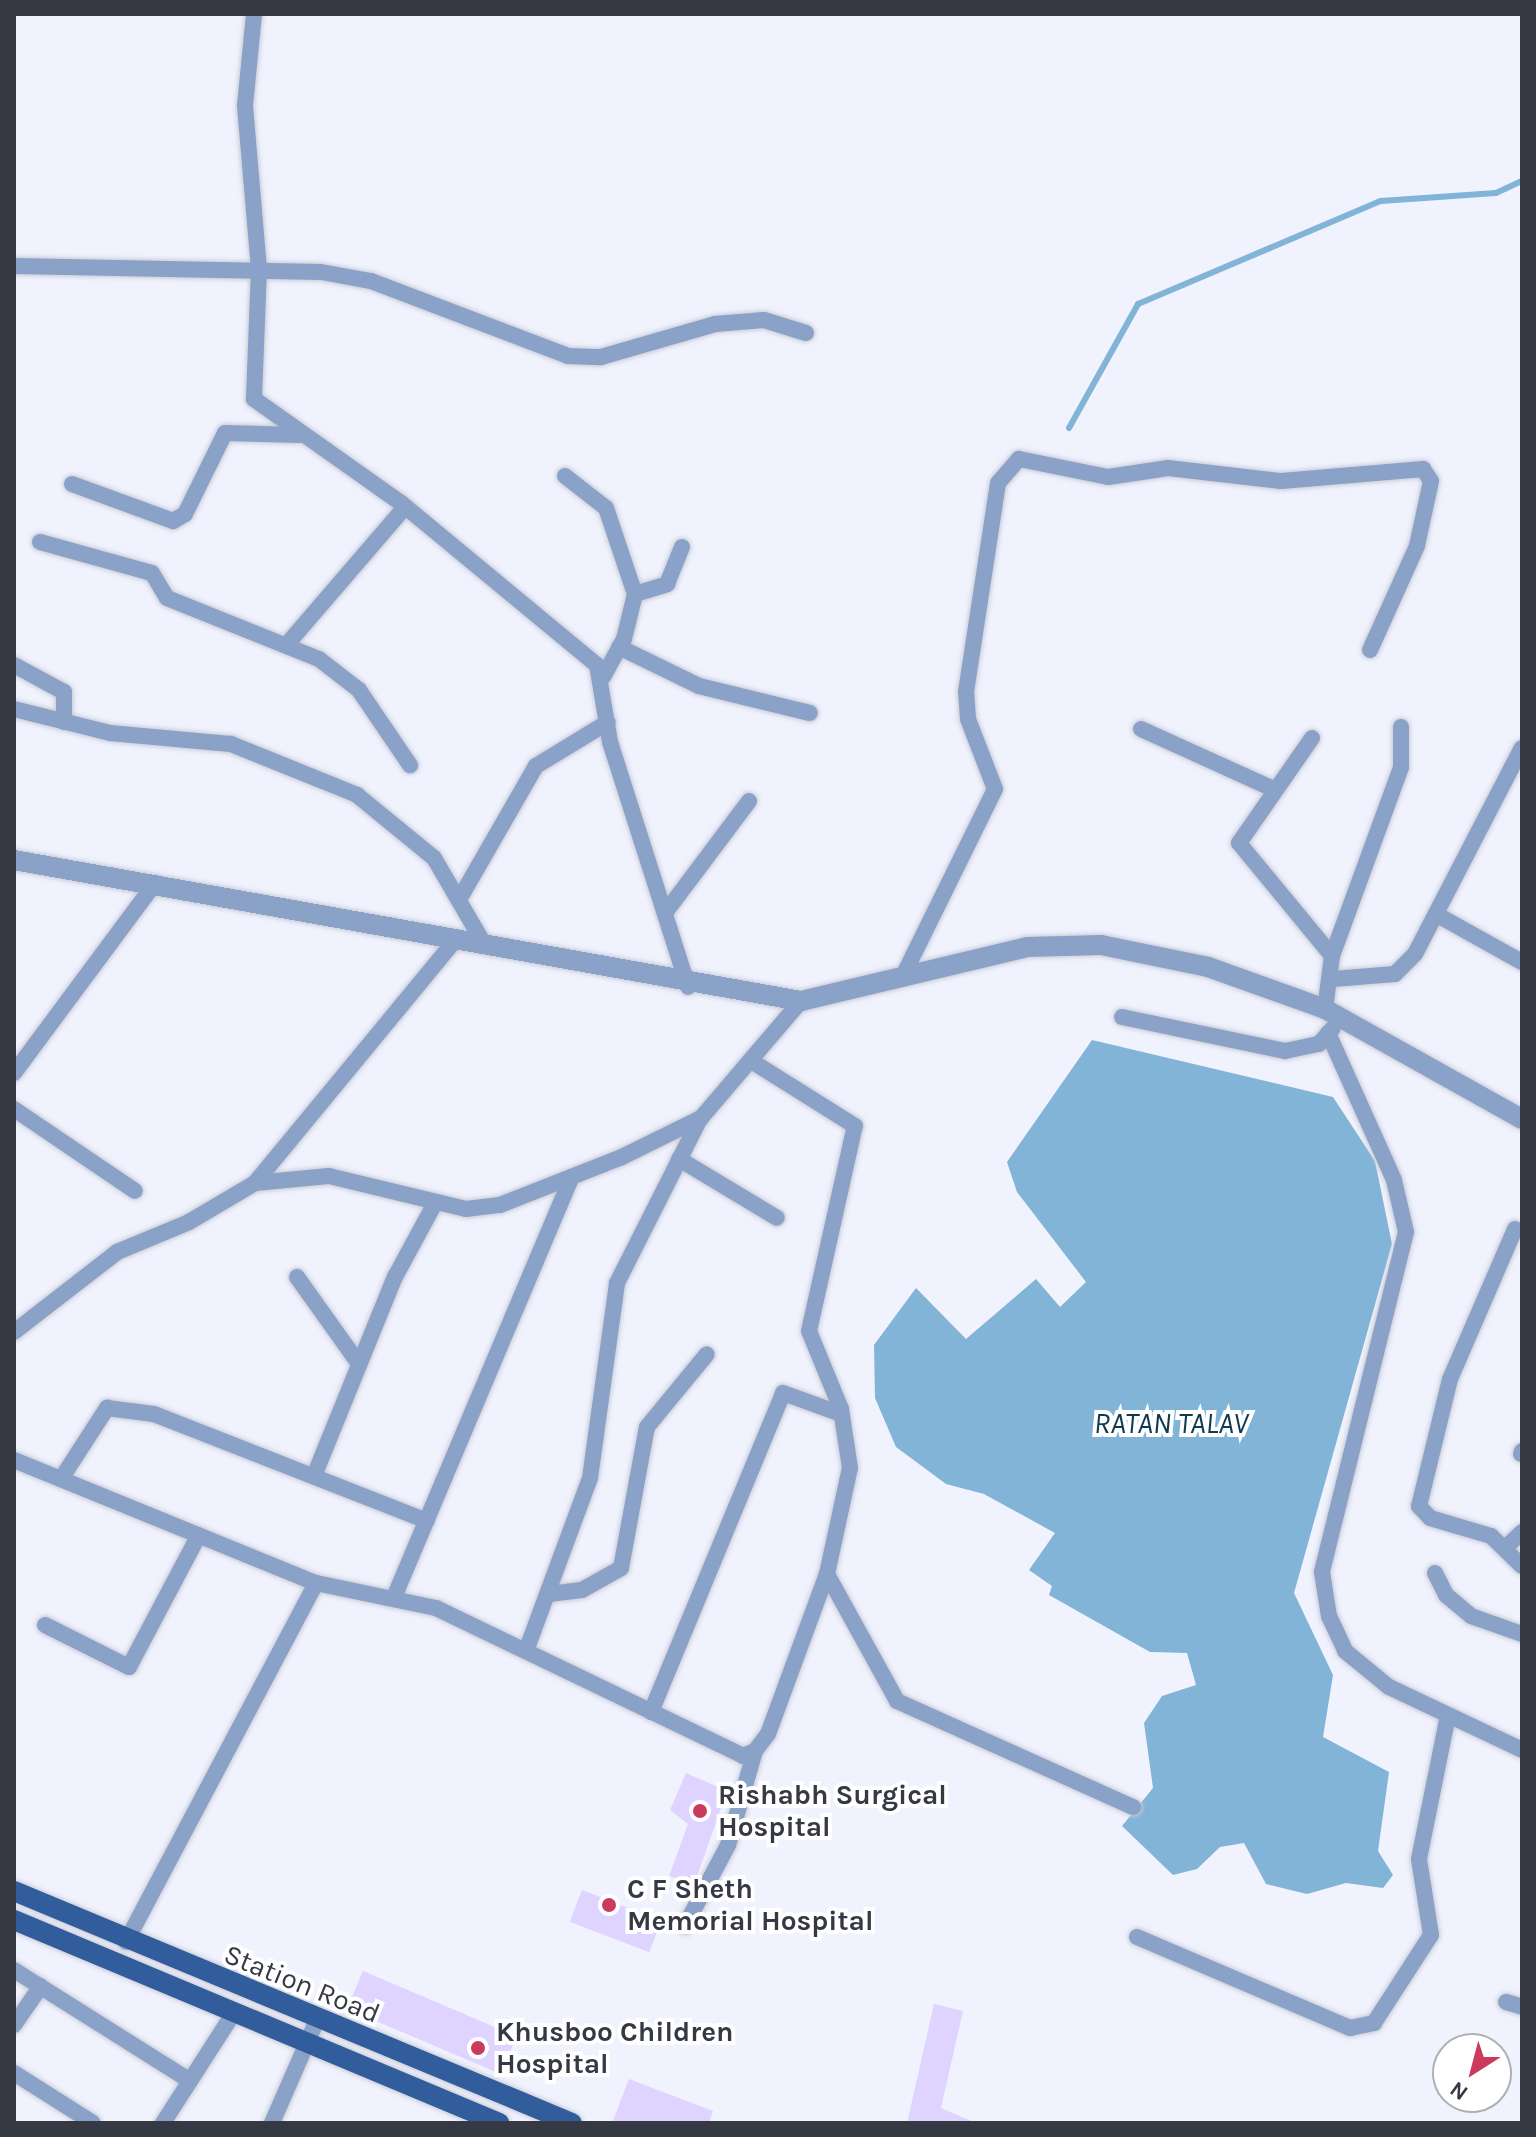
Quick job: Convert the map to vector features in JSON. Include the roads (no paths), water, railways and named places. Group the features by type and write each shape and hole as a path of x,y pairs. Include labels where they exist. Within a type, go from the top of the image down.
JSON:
{"main road":[{"name":"Station Road","path":"14,1891 126,1942 572,2123"},
{"name":"Station Road","path":"14,1920 499,2123"}],"street":[{"path":"254,14 249,37 247,170 259,268 250,387 263,409 405,507 583,648 603,677 608,722 688,987"},
{"path":"14,266 259,268 371,281 568,356 601,357 715,324 764,320 806,333"},
{"path":"72,484 173,521 185,514 225,433 300,435"},
{"path":"904,974 995,789 968,719 966,692 998,483 1019,459 1032,456 1077,472 1108,477 1201,470 1281,481 1423,469 1431,481 1417,546 1370,650"},
{"path":"565,476 606,508 635,594 619,647 603,677"},
{"path":"289,642 405,507"},
{"path":"40,542 152,573 176,602 289,642 359,690 410,765"},
{"path":"635,594 667,584 682,547"},
{"path":"619,647 699,686 810,713"},
{"path":"14,665 64,692 64,722"},
{"path":"14,709 64,722 231,744 299,766 400,825 460,898 484,944"},
{"path":"460,898 536,766 608,722"},
{"path":"1122,1017 1285,1051 1319,1044 1331,1020 1332,956 1401,767 1401,727"},
{"path":"1141,729 1273,789"},
{"path":"1312,738 1242,833 1244,856 1332,956"},
{"path":"1333,979 1395,974 1441,917 1522,748"},
{"path":"665,913 749,801"},
{"path":"14,860 484,944 688,987 801,1001 1027,947 1101,945 1208,967 1331,1020 1522,1119"},
{"path":"14,1073 155,883"},
{"path":"1441,917 1522,962"},
{"path":"14,1332 117,1252 189,1222 255,1183 456,939"},
{"path":"526,1651 590,1478 617,1283 701,1118 753,1062 801,1001"},
{"path":"1331,1020 1394,1180 1406,1232 1348,1450 1322,1572 1327,1602 1345,1651 1447,1720 1522,1750"},
{"path":"685,1926 728,1845 755,1751 827,1574 850,1468 841,1414 809,1331 855,1126 753,1062"},
{"path":"14,1109 135,1191"},
{"path":"255,1183 329,1176 435,1203 500,1205 572,1177 701,1118"},
{"path":"679,1159 777,1218"},
{"path":"395,1595 572,1177"},
{"path":"314,1476 359,1364 435,1203"},
{"path":"1513,1228 1450,1379 1419,1506 1430,1518 1506,1547 1522,1566"},
{"path":"297,1277 359,1364"},
{"path":"549,1594 582,1590 621,1568 647,1427 707,1354"},
{"path":"651,1712 783,1393 841,1414"},
{"path":"61,1479 107,1408 154,1414 427,1521"},
{"path":"14,1460 316,1583 395,1595 526,1651 743,1756 755,1751"},
{"path":"1506,1547 1522,1532"},
{"path":"45,1625 129,1667 199,1535"},
{"path":"1435,1573 1446,1595 1471,1616 1522,1634"},
{"path":"827,1574 897,1701 1133,1807"},
{"path":"126,1942 316,1583"},
{"path":"1137,1937 1350,2028 1374,2023 1431,1935 1419,1859 1447,1720"},
{"path":"14,1970 190,2081"},
{"path":"14,2025 41,1986"},
{"path":"163,2123 233,2014"},
{"path":"272,2123 317,2020"},
{"path":"14,2073 90,2122"}],"water":[{"name":"RATAN TALAV","path":"1092,1040 1333,1097 1375,1161 1392,1244 1294,1593 1333,1675 1323,1737 1389,1772 1378,1851 1393,1875 1383,1888 1346,1883 1307,1894 1266,1884 1244,1843 1220,1847 1197,1869 1173,1875 1122,1826 1153,1788 1144,1723 1162,1696 1196,1685 1187,1653 1150,1652 1049,1595 1052,1586 1029,1570 1055,1533 984,1494 946,1484 896,1447 875,1398 874,1345 916,1288 966,1339 1036,1279 1060,1307 1086,1282 1017,1192 1007,1162"}],"waterway":[{"path":"1069,428 1138,304 1381,201 1496,193 1522,181"}],"place":[{"name":"Rishabh Surgical Hospital","path":"700,1811"},
{"name":"C F Sheth Memorial Hospital","path":"609,1905"},
{"name":"Khusboo Children Hospital","path":"478,2048"}]}
